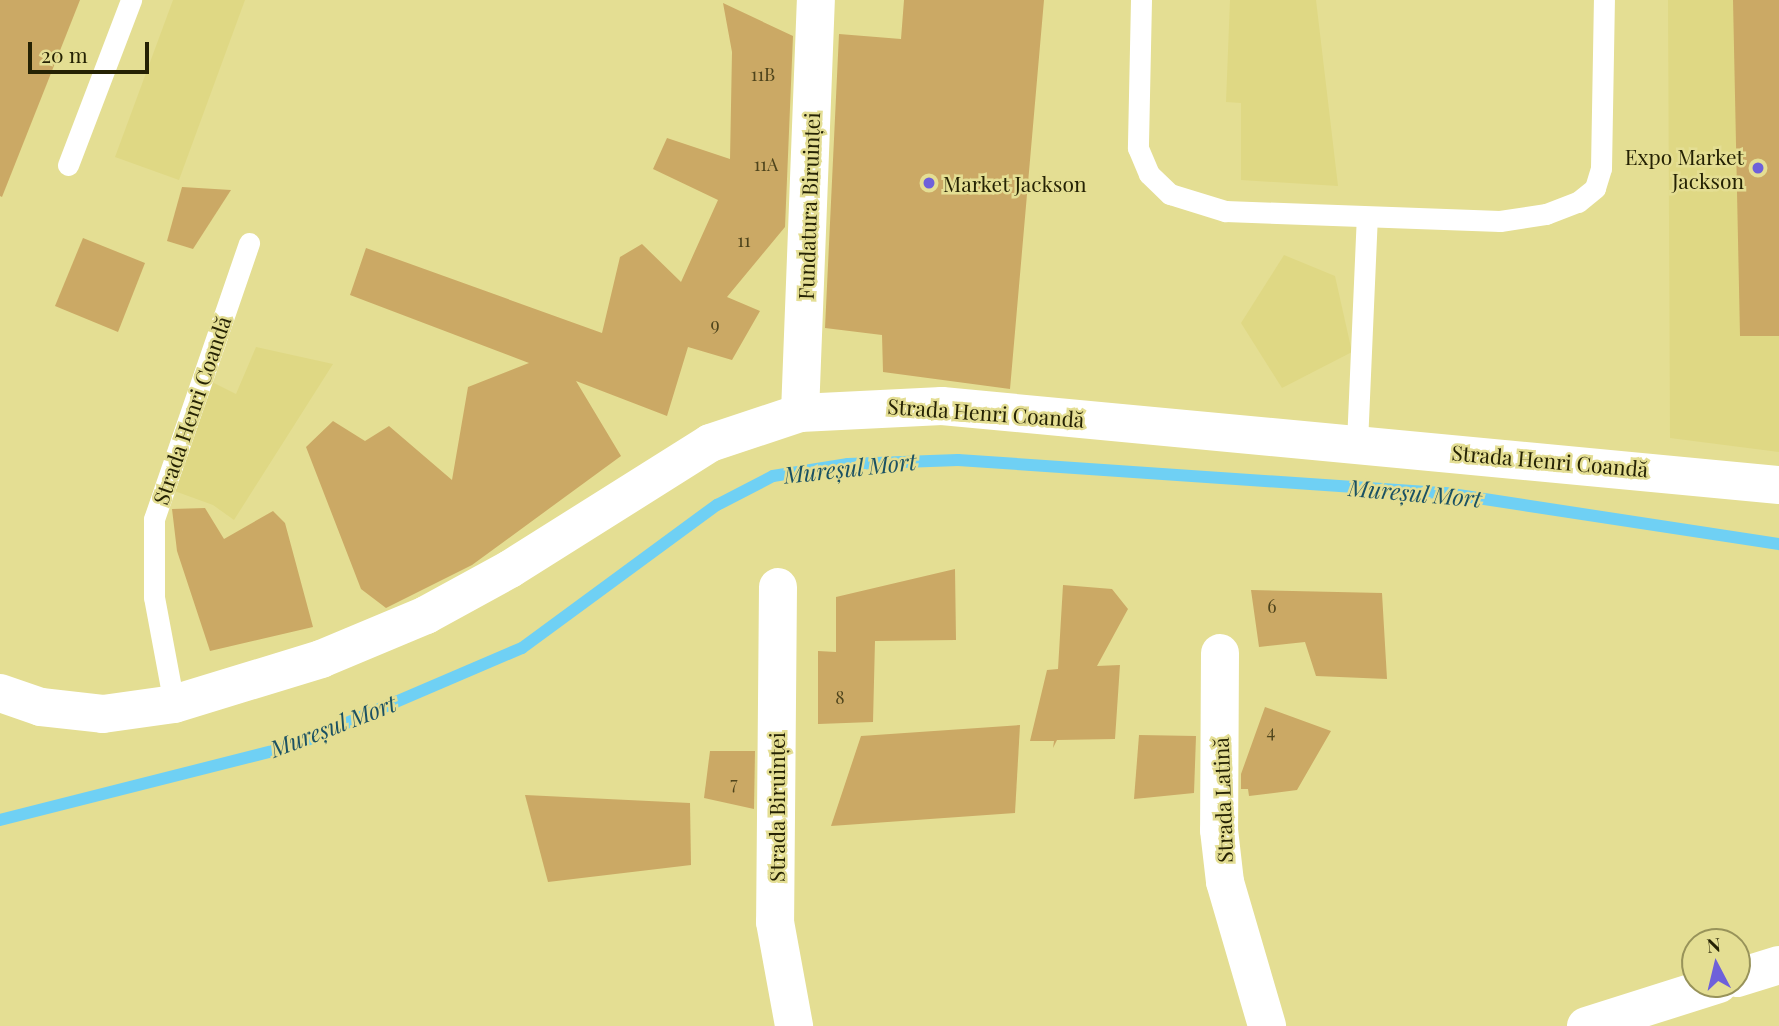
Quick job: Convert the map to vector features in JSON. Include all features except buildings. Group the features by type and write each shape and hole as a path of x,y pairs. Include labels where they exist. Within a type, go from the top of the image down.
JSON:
{"street":[{"name":"Fundatura Biruinței","path":"800,413 816,0"},
{"name":"Strada Henri Coandă","path":"0,693 40,707 90,714 174,704 321,659 426,615 710,443 800,413 942,406 1357,443 1779,485"},
{"name":"Strada Biruinței","path":"778,587 775,922 794,1026"},
{"name":"Strada Latină","path":"1220,653 1219,830 1225,882 1267,1026"},
{"path":"1751,974 1779,965"},
{"path":"1586,1026 1681,996"}],"lane":[{"path":"68,165 131,0"},
{"path":"1141,0 1138,148 1149,174 1170,194 1196,206 1367,217 1500,221 1546,214 1578,202 1595,188 1601,168 1604,0"},
{"path":"1357,443 1367,217"},
{"name":"Strada Henri Coandă","path":"174,704 154,597 154,519 249,243"}],"shaded area":[{"path":"173,0 245,0 179,180 115,157"},
{"path":"1230,0 1316,0 1338,186 1241,180 1241,103 1226,102"},
{"path":"1668,0 1779,0 1779,452 1670,438"},
{"path":"1284,255 1335,276 1352,352 1282,388 1241,323"},
{"path":"256,347 333,364 234,520 213,505 169,489 206,379 236,394"}],"waterway":[{"name":"Mureșul Mort","path":"0,820 293,746 522,648 717,505 773,476 848,464 958,460 1445,493 1779,544"}],"place":[{"name":"Expo Market Jackson","path":"1758,168"},
{"name":"Market Jackson","path":"929,183"}]}
